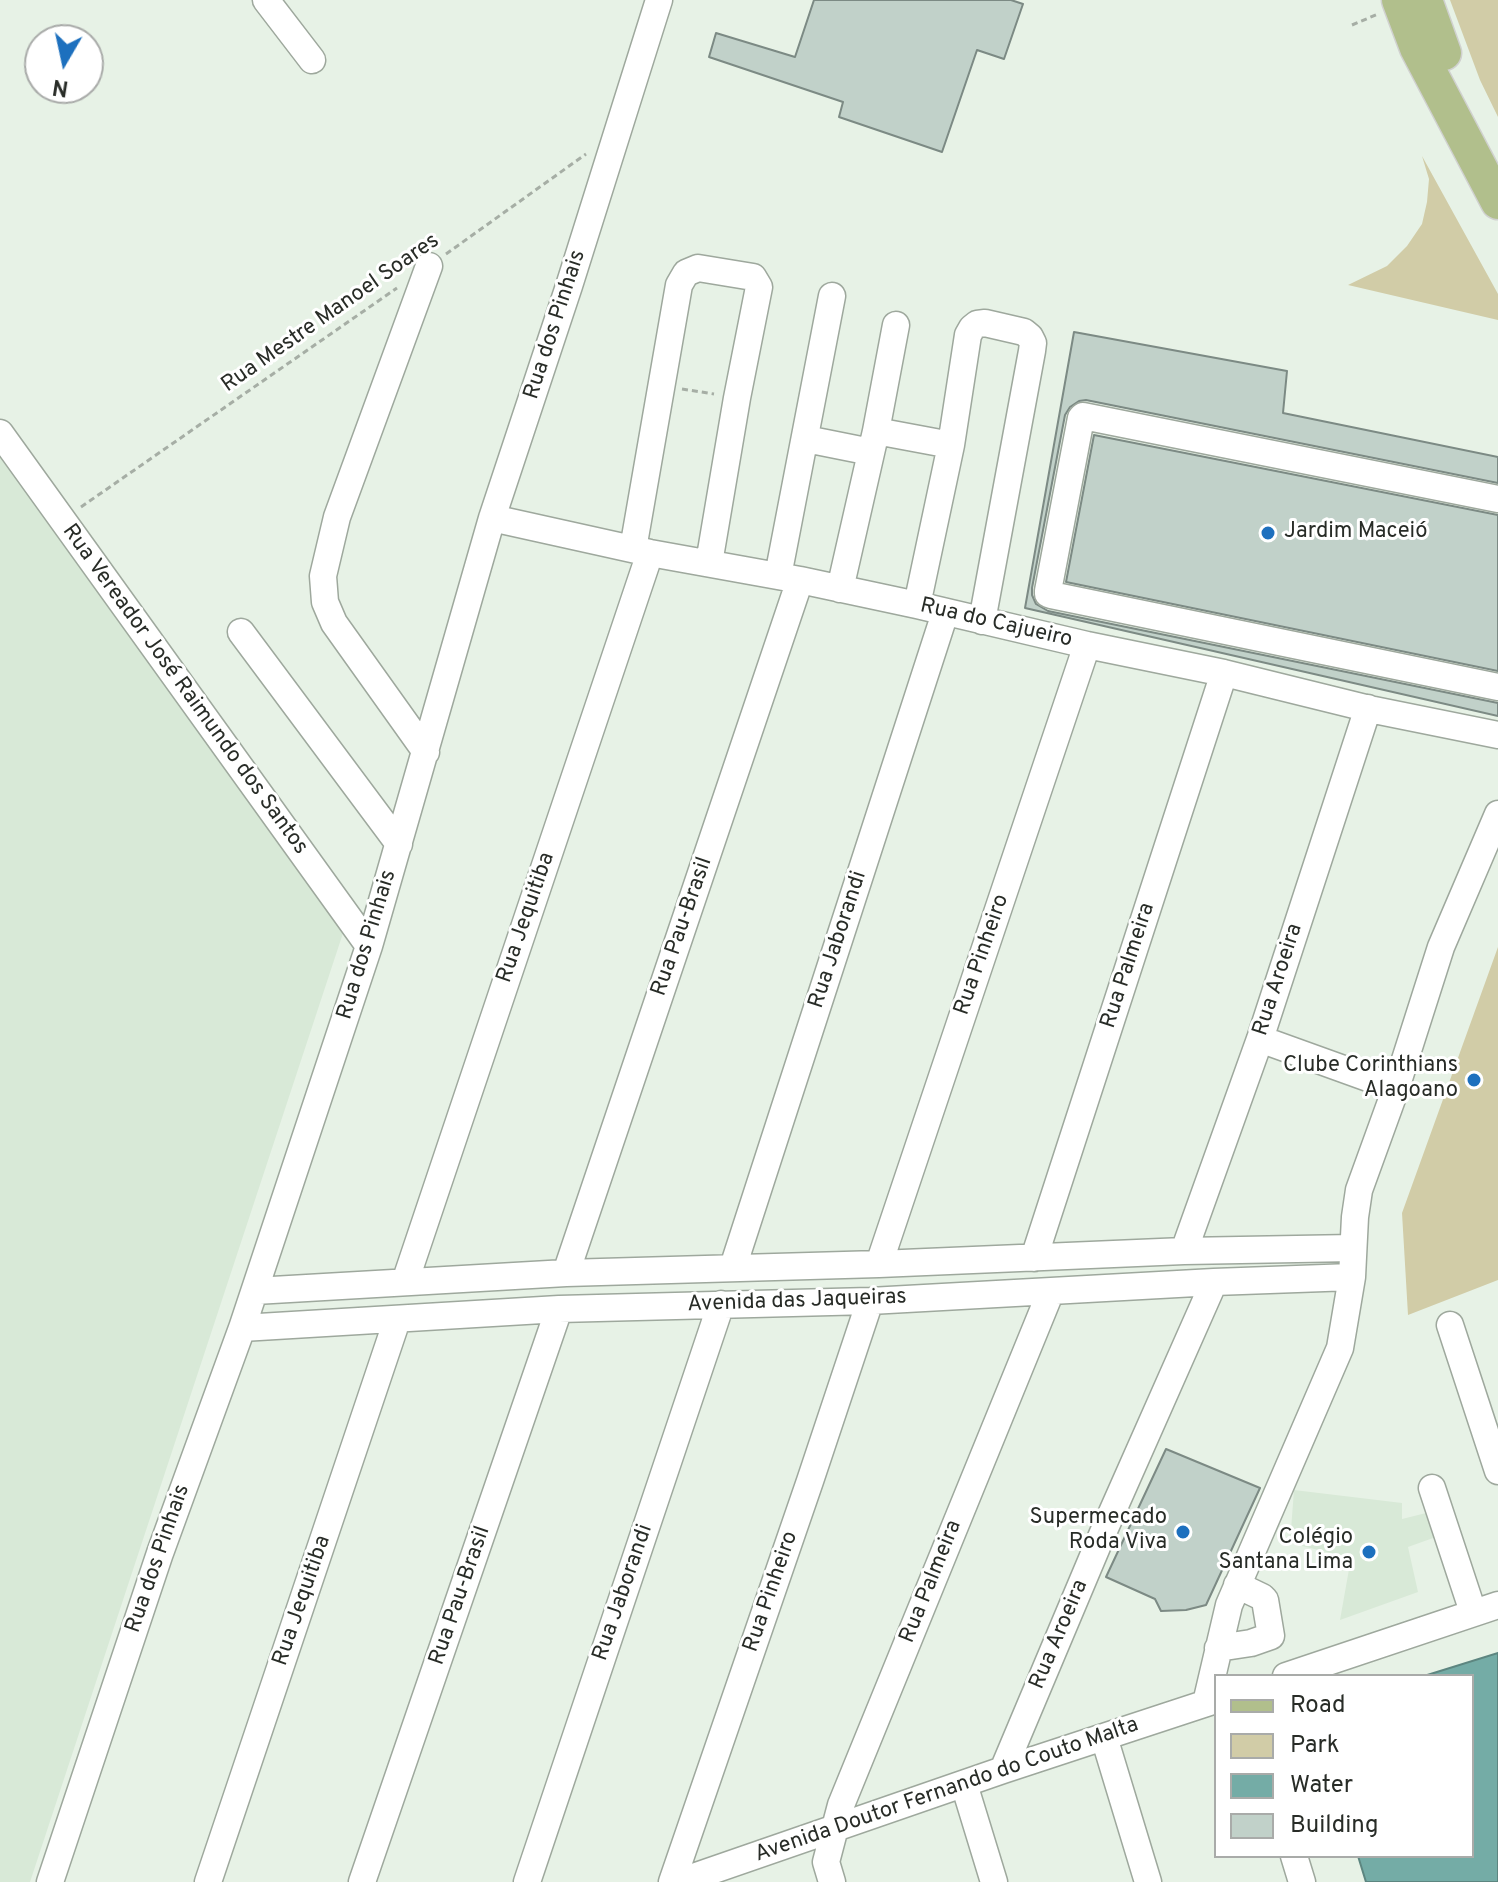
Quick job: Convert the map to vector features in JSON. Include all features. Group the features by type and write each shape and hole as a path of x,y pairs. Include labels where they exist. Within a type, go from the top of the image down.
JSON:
{"main road":[{"path":"1425,0 1438,39 1498,170"},
{"path":"1391,6 1417,48 1498,202"}],"street":[{"path":"266,0 312,60"},
{"name":"Rua dos Pinhais","path":"50,1882 160,1553 255,1291 369,946 492,518 659,0"},
{"path":"426,752 334,623 325,602 323,576 337,517 429,266"},
{"name":"Rua Jequitiba","path":"405,1282 642,551 662,386 679,285 692,270 707,269 753,277 758,284 737,398"},
{"name":"Rua Pau-Brasil","path":"566,1273 789,578 806,439 832,296"},
{"path":"917,605 951,445 968,335 977,324 985,323 1024,332 1033,343 1032,351 982,621"},
{"path":"840,589 896,325"},
{"path":"709,563 737,398"},
{"path":"1498,499 1083,416 1048,591 1051,595 1498,687"},
{"name":"Rua Vereador José Raimundo dos Santos","path":"0,433 369,946"},
{"path":"806,439 951,445"},
{"name":"Rua do Cajueiro","path":"492,518 917,605 1498,735"},
{"name":"Rua Jaborandi","path":"733,1267 945,613"},
{"path":"241,632 399,844"},
{"name":"Rua Pinheiro","path":"879,1264 1087,645"},
{"name":"Rua Palmeira","path":"1034,1258 1224,673"},
{"name":"Rua Aroeira","path":"1184,1251 1260,1039 1368,708"},
{"path":"1215,1674 1229,1605 1340,1348 1352,1277 1359,1190 1396,1088 1441,947 1498,814"},
{"path":"1260,1039 1396,1088"},
{"name":"Avenida das Jaqueiras","path":"255,1291 566,1273 1353,1248"},
{"path":"664,1270 673,1306"},
{"name":"Avenida das Jaqueiras","path":"242,1328 559,1309 870,1301 1352,1277"},
{"name":"Rua Aroeira","path":"1003,1770 1214,1282"},
{"name":"Rua Palmeira","path":"832,1882 826,1862 841,1805 1051,1291"},
{"name":"Rua Pinheiro","path":"672,1882 870,1301"},
{"name":"Rua Jaborandi","path":"527,1882 721,1304"},
{"name":"Rua Pau-Brasil","path":"362,1882 559,1309"},
{"name":"Rua Jequitiba","path":"208,1882 397,1320"},
{"path":"1450,1325 1498,1471"},
{"path":"1432,1488 1473,1612"},
{"path":"1237,1585 1265,1600 1271,1636 1287,1674"},
{"path":"1290,1674 1498,1605"},
{"path":"1218,1648 1251,1643 1271,1636"},
{"path":"1211,1702 1214,1679"},
{"name":"Avenida Doutor Fernando do Couto Malta","path":"679,1882 1211,1702"},
{"path":"1104,1737 1148,1882"},
{"path":"964,1784 994,1882"},
{"path":"1295,1858 1302,1882"}],"path":[{"path":"1352,25 1391,6"},
{"name":"Rua Mestre Manoel Soares","path":"61,520 617,132"},
{"path":"662,386 737,398"}],"shaded area":[{"path":"0,436 346,924 30,1882 0,1882"},
{"name":"Colégio Santana Lima","path":"1294,1490 1402,1503 1402,1519 1438,1510 1447,1533 1408,1547 1418,1592 1340,1620 1351,1558 1290,1543"}],"green space":[{"path":"1450,0 1498,0 1498,117 1480,80"},
{"path":"1422,156 1498,294 1498,320 1348,285 1387,266 1407,246 1422,224 1429,179"},
{"name":"Clube Corinthians Alagoano","path":"1498,947 1498,1280 1408,1315 1402,1213"}],"water":[{"path":"1498,1653 1498,1882 1366,1882 1359,1858 1474,1858 1474,1674 1430,1674"}],"building":[{"path":"814,0 1011,0 1023,4 1004,59 977,50 942,152 839,117 843,102 709,57 716,33 795,57"},
{"path":"1074,332 1287,371 1283,413 1498,457 1498,483 1079,401 1065,415 1032,588 1036,604 1048,611 1498,703 1498,716 1025,608"},
{"path":"1094,435 1498,515 1498,671 1066,582"},
{"name":"Supermecado Roda Viva","path":"1166,1449 1260,1488 1206,1605 1186,1610 1161,1611 1155,1599 1106,1577"}],"place":[{"name":"Jardim Maceió","path":"1268,533"},
{"name":"Clube Corinthians Alagoano","path":"1474,1080"},
{"name":"Supermecado Roda Viva","path":"1183,1532"},
{"name":"Colégio Santana Lima","path":"1369,1552"}]}
